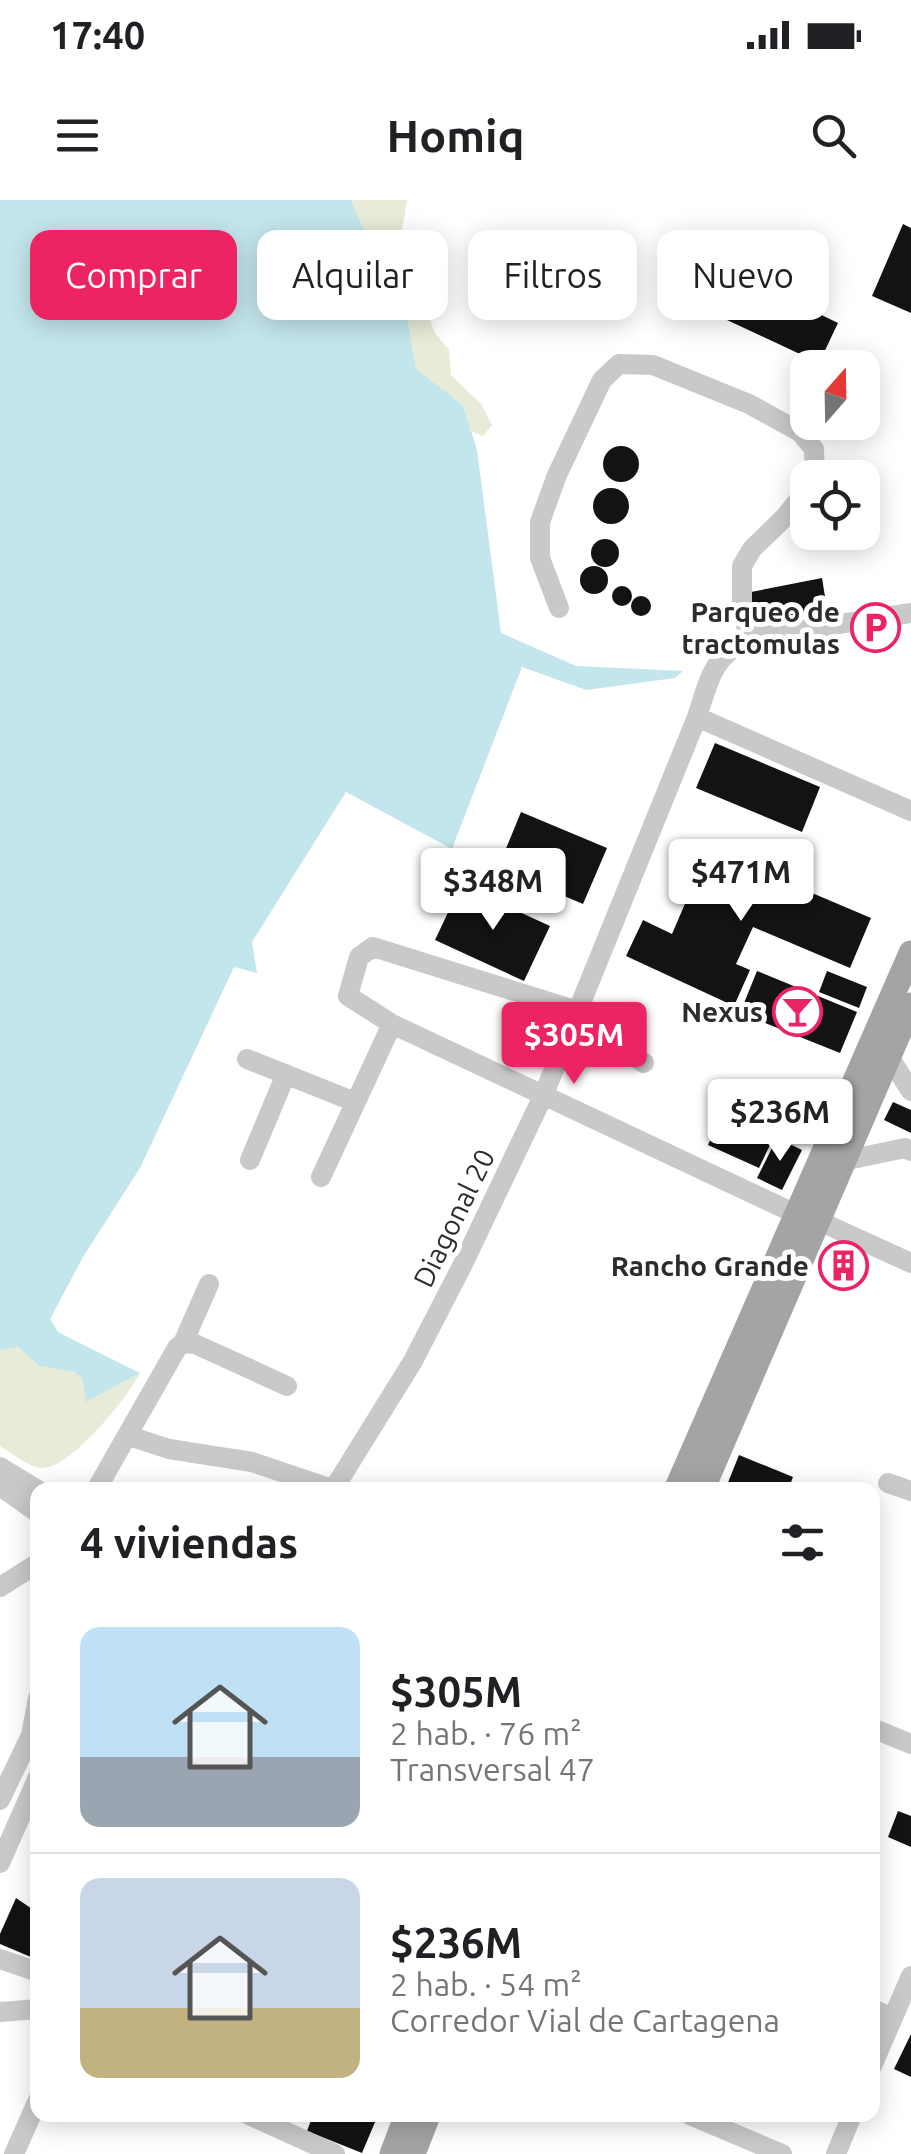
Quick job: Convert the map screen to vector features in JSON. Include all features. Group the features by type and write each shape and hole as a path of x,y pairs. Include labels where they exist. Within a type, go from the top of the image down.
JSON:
{"main road":[{"path":"705,1482 911,953"},
{"path":"680,1482 809,1218 843,1162 873,1050 911,1005"},
{"path":"392,2154 405,2122"},
{"path":"413,2154 425,2122"}],"street":[{"path":"560,608 540,558 540,522 602,380 619,364 652,365 749,404 800,432 814,450 814,460"},
{"path":"790,511 752,549 742,566 742,608 749,638 911,613"},
{"name":"Diagonal 20","path":"339,1482 413,1361 544,1094 697,717 712,669 728,648 749,638"},
{"path":"697,717 911,811"},
{"path":"644,1063 576,1014 373,947 359,957 348,996 392,1024 911,1263"},
{"path":"321,1176 392,1024"},
{"path":"873,1050 911,1091"},
{"path":"247,1059 356,1102"},
{"path":"250,1160 286,1074"},
{"path":"843,1162 909,1144"},
{"path":"101,1482 183,1343 209,1284"},
{"path":"183,1343 195,1344 287,1386"},
{"path":"129,1436 170,1449 252,1462 311,1482"},
{"path":"0,1468 30,1494"},
{"path":"888,1483 911,1491"},
{"path":"0,1486 30,1497"},
{"path":"0,1587 30,1568"},
{"path":"880,1731 911,1744"},
{"path":"0,1800 30,1735"},
{"path":"0,1863 29,1824"},
{"path":"0,1960 30,1969"},
{"path":"880,2048 911,1976"},
{"path":"0,2012 30,2010"},
{"path":"880,2012 893,2018"},
{"path":"14,2154 30,2118"},
{"path":"264,2122 335,2154"},
{"path":"707,2122 782,2154"},
{"path":"836,2154 849,2122"}],"green space":[{"path":"351,200 407,200 402,230 364,230"},
{"path":"362,320 430,320 449,350 451,375 481,404 492,425 483,436 471,431 463,405"},
{"path":"18,1347 39,1366 74,1372 82,1378 87,1401 140,1373 124,1398 82,1445 53,1465 36,1467 0,1446 0,1350"}],"water":[{"path":"0,200 351,200 364,230 257,230 257,320 407,320 416,369 463,405 477,450 501,633 576,666 683,671 675,678 586,690 522,667 452,849 346,792 252,942 257,973 234,967 140,1168 83,1257 50,1319 58,1332 140,1373 86,1402 82,1378 74,1372 39,1366 18,1347 0,1350"}],"building":[{"path":"903,224 911,228 911,313 872,296"},
{"path":"829,319 838,323 825,350 791,350 727,320"},
{"path":"621,446 634,451 639,464 634,477 621,482 608,477 603,464 608,451"},
{"path":"611,488 624,493 629,506 624,519 611,524 598,519 593,506 598,493"},
{"path":"605,539 615,543 619,553 615,563 605,567 595,563 591,553 595,543"},
{"path":"594,566 604,570 608,580 604,590 594,594 584,590 580,580 584,570"},
{"path":"822,578 827,609 752,623 746,593"},
{"path":"622,586 632,596 622,606 612,596"},
{"path":"641,596 651,606 641,616 631,606"},
{"path":"715,743 820,787 802,832 696,788"},
{"path":"521,812 607,848 583,904 498,868"},
{"path":"694,843 871,918 850,968 753,927 736,964 750,970 734,1006 626,956 643,920 672,934 687,899 672,893"},
{"path":"461,885 550,926 524,981 435,940"},
{"name":"Nexus","path":"757,971 857,1012 840,1053 740,1013"},
{"path":"827,971 867,987 859,1008 819,992"},
{"path":"732,1092 784,1115 759,1168 708,1145"},
{"path":"893,1102 911,1110 911,1133 884,1120"},
{"path":"777,1138 802,1150 782,1190 757,1178"},
{"name":"Rancho Grande","path":"841,1249 866,1261 858,1286 821,1271 826,1255"},
{"path":"739,1455 793,1477 791,1482 728,1482"},
{"path":"898,1811 911,1816 911,1847 888,1837"},
{"path":"16,1898 30,1908 30,1957 0,1944 0,1934"},
{"path":"911,2034 911,2077 894,2069"},
{"path":"310,2122 375,2122 362,2153 307,2131"}],"place":[{"name":"Parqueo de tractomulas","path":"875,628"},
{"name":"Nexus","path":"798,1012"},
{"name":"Rancho Grande","path":"844,1266"}]}
